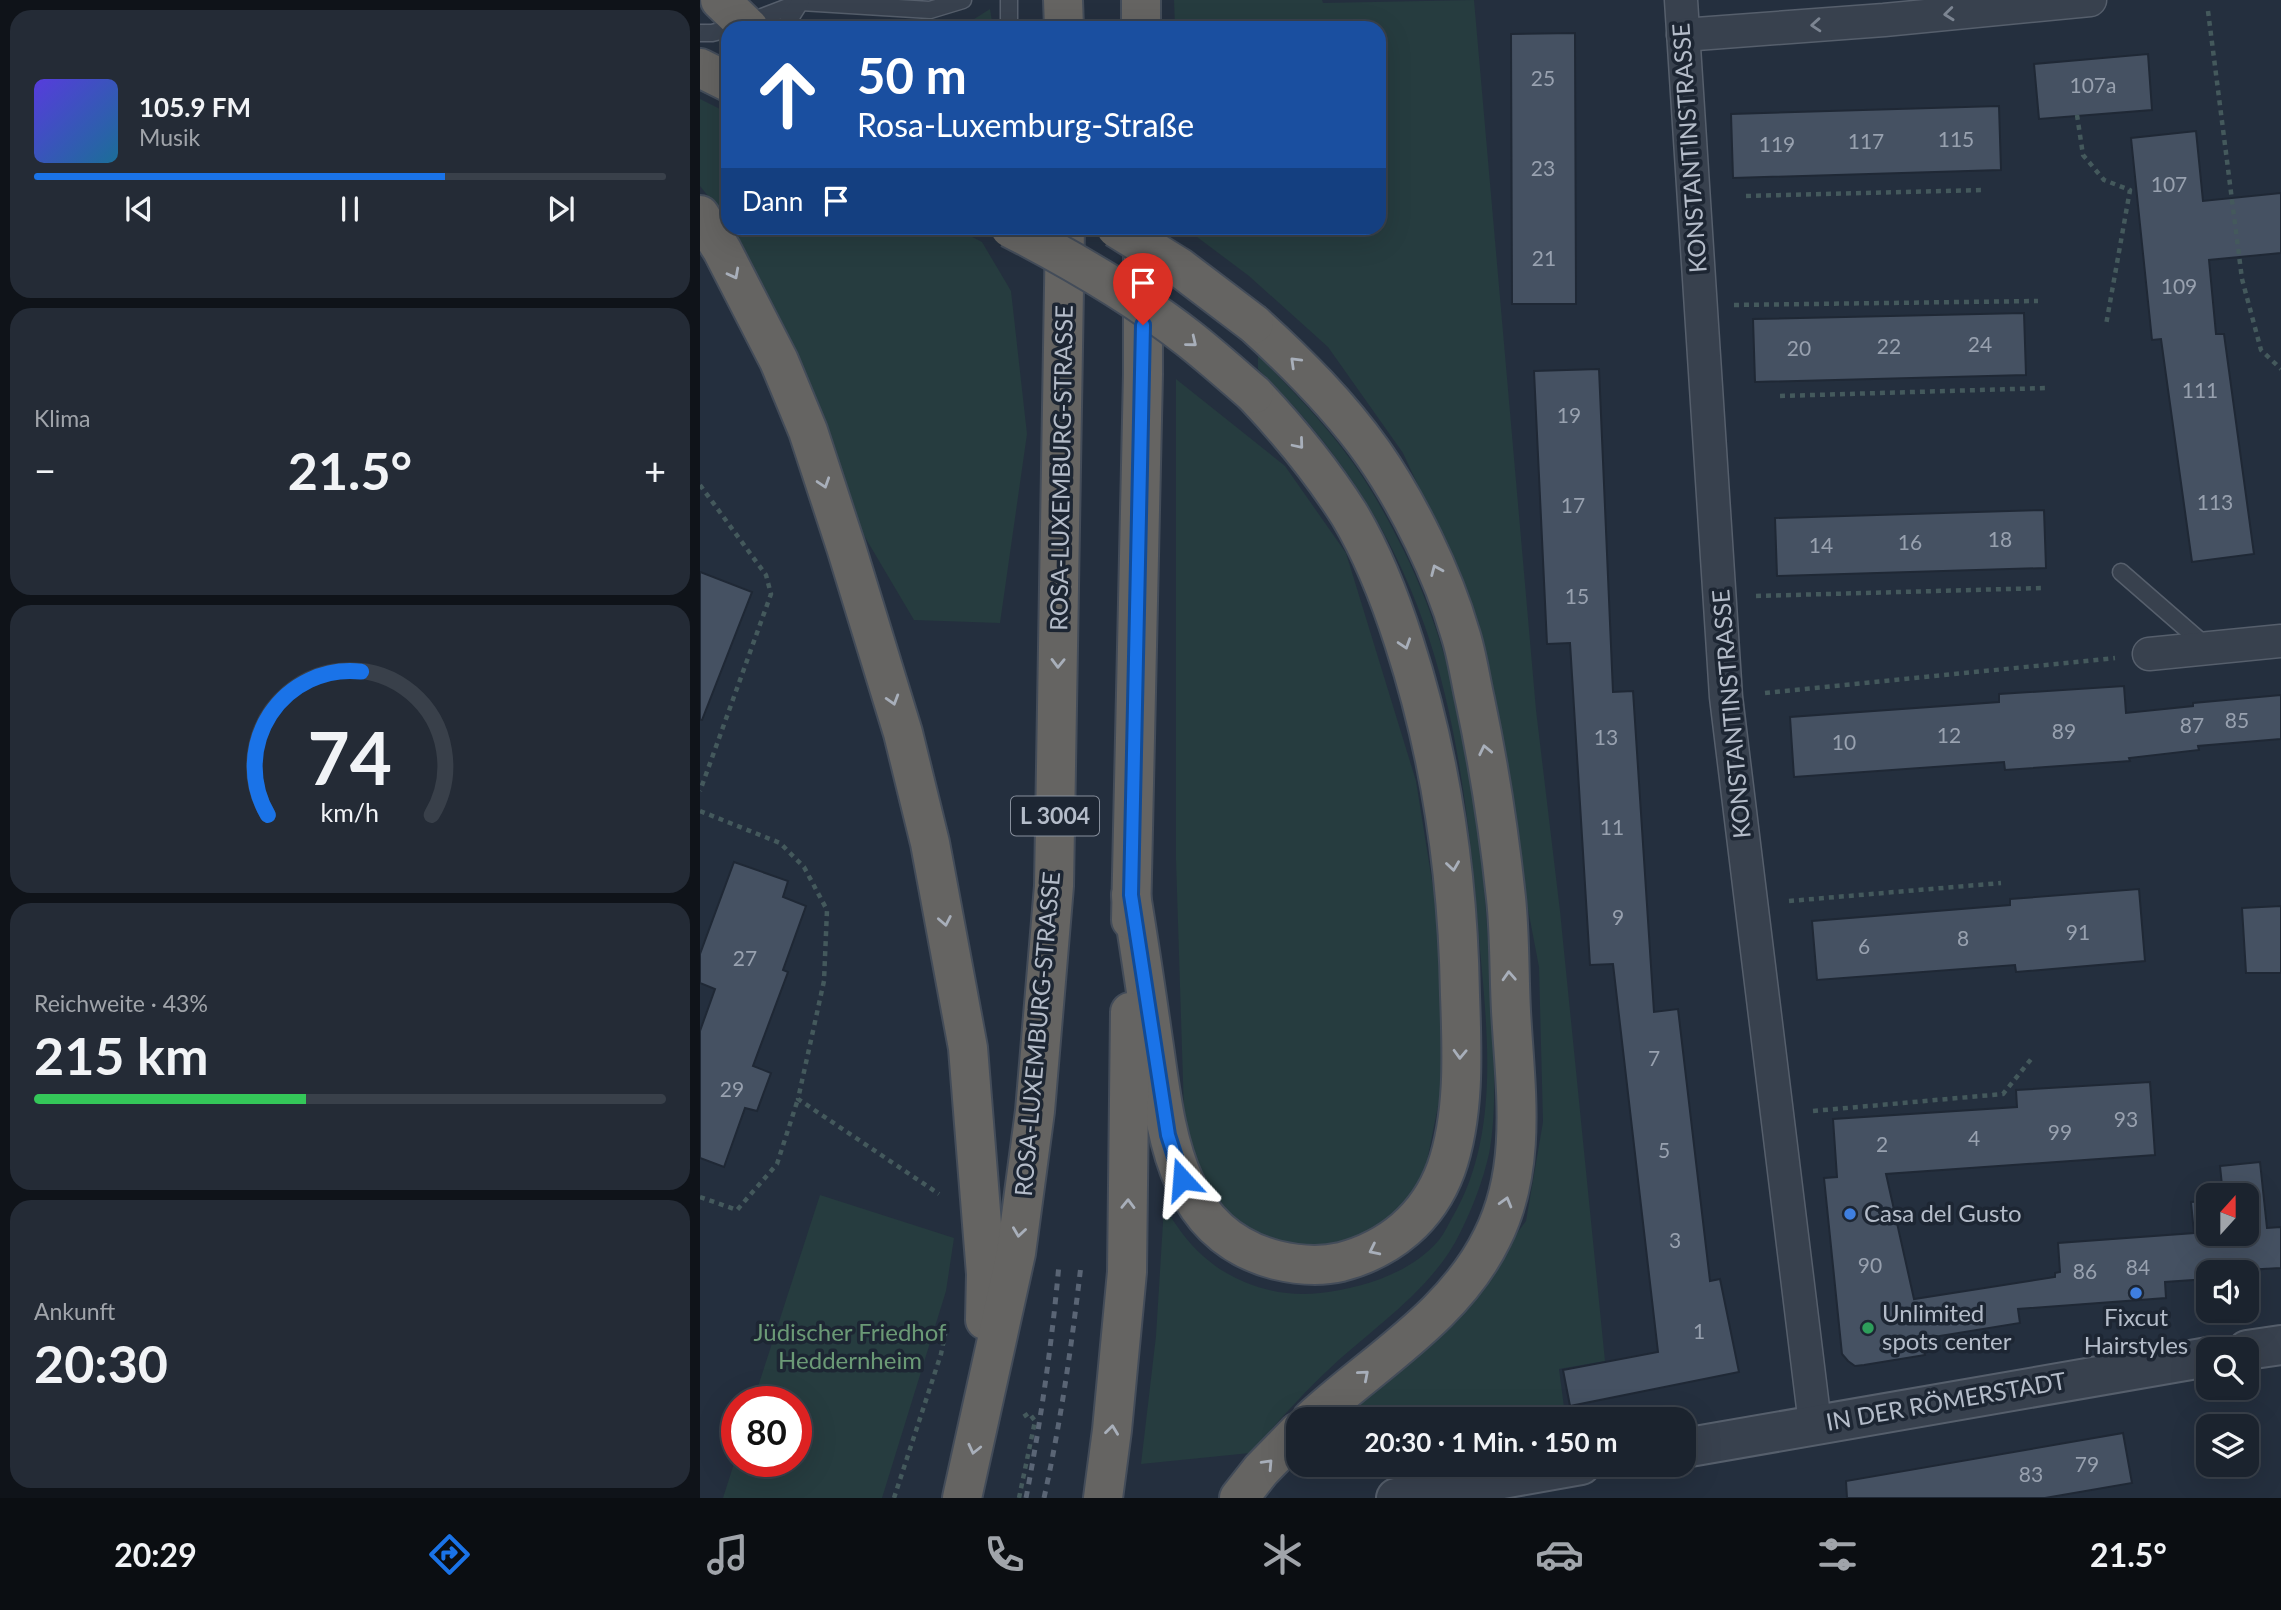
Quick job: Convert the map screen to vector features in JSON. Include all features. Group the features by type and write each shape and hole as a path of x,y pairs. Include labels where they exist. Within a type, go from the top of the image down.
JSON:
{"highway":[{"path":"1063,0 1064,21"},
{"path":"1141,0 1141,21"},
{"path":"700,68 721,78"},
{"path":"700,215 722,250 779,360 807,431 903,733 930,843 968,1048 986,1274 985,1400"},
{"path":"1023,235 1130,297 1188,339 1254,394 1298,443 1351,517 1387,589 1429,729 1454,875 1460,962 1461,1035 1455,1131 1447,1167 1436,1193 1422,1214 1404,1232 1379,1249 1335,1264 1289,1263 1262,1256 1236,1243 1213,1225 1195,1203 1182,1179 1168,1135 1131,895"},
{"name":"ROSA-LUXEMBURG-STRASSE","path":"962,1498 1016,1254 1033,1124 1054,886 1065,235"},
{"path":"1127,235 1179,267 1254,324 1317,384 1373,453 1435,567 1461,633 1490,772 1506,900 1516,1147 1512,1180 1504,1211 1482,1255 1457,1291 1437,1312 1326,1407"},
{"name":"L 3004","path":"1102,1498 1112,1430 1127,1272 1131,895 1143,388 1143,235"},
{"path":"1239,1498 1286,1445"}],"street":[{"name":"KONSTANTINSTRASSE","path":"1681,0 1726,697 1815,1424"},
{"path":"1683,35 1884,20 2090,0"},
{"path":"2149,654 2281,641"},
{"path":"2259,1348 2281,1345"},
{"name":"IN DER RÖMERSTADT","path":"1696,1446 2196,1359"},
{"path":"1396,1498 1514,1477"}],"lane":[{"path":"737,21 801,1 930,10 963,0"},
{"path":"1009,0 1009,21"},
{"path":"788,21 801,1"},
{"path":"700,33 712,33 721,28"},
{"path":"2121,572 2208,648"}],"path":[{"path":"2208,11 2242,279 2261,350 2281,369"},
{"path":"2077,115 2083,155 2104,180 2130,190 2106,325"},
{"path":"1746,196 1985,190"},
{"path":"1729,306 2038,301"},
{"path":"1780,396 2046,388"},
{"path":"700,485 766,575 771,594 700,791"},
{"path":"1756,596 2044,588"},
{"path":"1765,693 2149,654"},
{"path":"700,811 780,844 804,867 827,910 824,981 798,1099 777,1164 737,1210 700,1198"},
{"path":"1788,901 2001,883"},
{"path":"1813,1111 2003,1094 2032,1058"},
{"path":"798,1099 945,1197"},
{"path":"894,1498 941,1354 946,1329"},
{"path":"1017,1424 1020,1416 1029,1413 1035,1421 1019,1498"}],"green space":[{"path":"1174,0 1322,0 1323,3 1474,0 1536,710 1560,911 1605,1361 1559,1369 1564,1407 1351,1407 1463,1306 1526,1221 1543,1122 1539,967 1468,593 1403,453 1328,347 1249,276 1194,235 1386,235 1386,21 1175,21"},
{"path":"990,9 992,21 971,21"},
{"path":"700,99 721,110 721,212 700,186"},
{"path":"736,235 968,235 982,242 1011,291 1027,434 1000,623 914,620 859,527 794,346"},
{"path":"1258,355 1302,400 1368,485 1404,551 1427,603 1445,657 1470,769 1484,884 1494,1056 1492,1136 1484,1174 1470,1212 1435,1272 1401,1307 1345,1355 1292,1407 1286,1407 1286,1413 1250,1453 1141,1464 1156,1336 1164,1206 1197,1251 1215,1266 1258,1287 1304,1294 1336,1291 1368,1283 1414,1262 1441,1238 1468,1185 1479,1150 1485,1113 1487,1038 1473,868 1457,752 1436,660 1404,573 1368,505 1317,434 1258,369"},
{"path":"1176,379 1285,466 1346,553 1416,781 1436,906 1443,1031 1441,1091 1426,1166 1402,1213 1337,1249 1292,1249 1255,1234 1215,1200 1189,1162 1184,1112 1176,860"},
{"name":"Jüdischer Friedhof Heddernheim","path":"820,1195 954,1238 946,1291 882,1498 723,1498 730,1477 812,1477 812,1386 758,1386"}],"building":[{"path":"1575,33 1576,304 1512,304 1511,34"},
{"path":"2148,54 2152,110 2039,119 2034,64"},
{"path":"1999,106 2001,170 1733,178 1731,114"},
{"path":"2196,131 2203,201 2281,193 2281,253 2209,260 2216,334 2224,334 2254,554 2192,562 2161,339 2152,340 2131,138"},
{"path":"2024,313 2026,375 1755,382 1753,319"},
{"path":"1599,369 1613,692 1633,691 1654,1012 1678,1009 1710,1281 1720,1279 1739,1372 1570,1406 1563,1370 1658,1352 1613,964 1590,965 1570,643 1547,644 1534,371"},
{"path":"2044,510 2046,568 1777,576 1775,518"},
{"path":"700,572 752,592 702,720 700,720"},
{"path":"2124,686 2126,713 2193,706 2193,703 2281,695 2281,739 2198,746 2199,750 2129,758 2130,761 2005,770 2004,762 1794,777 1790,717 1999,702 1999,694"},
{"path":"734,862 788,881 783,897 806,906 783,970 788,972 753,1066 771,1073 757,1111 745,1108 724,1167 700,1158 700,1031 715,989 700,983 700,954"},
{"path":"2139,889 2145,961 2016,972 2015,965 1817,980 1812,921 2010,905 2010,899"},
{"path":"2281,906 2281,973 2246,973 2242,908"},
{"path":"2150,1082 2155,1155 1886,1174 1914,1299 2055,1277 2055,1273 2060,1272 2058,1243 2194,1233 2191,1202 2196,1202 2196,1246 2259,1246 2259,1183 2222,1183 2220,1166 2260,1162 2267,1228 2281,1227 2281,1268 2259,1269 2259,1260 2196,1260 2196,1280 2165,1282 2166,1298 2018,1309 2020,1323 1921,1339 1925,1355 1855,1366 1842,1354 1824,1178 1837,1177 1833,1119 2017,1107 2016,1090"},
{"path":"2123,1433 2132,1483 2045,1498 1847,1498 1846,1481"}],"railway":[{"path":"1026,1498 1046,1381 1059,1264"},
{"path":"1044,1498 1066,1382 1081,1265"}],"place":[{"name":"Casa del Gusto","path":"1850,1214"},
{"name":"Fixcut Hairstyles","path":"2136,1293"},
{"name":"Unlimited spots center","path":"1868,1328"}],"route":[{"path":"1143,325 1131,895 1168,1135 1182,1179"}]}
